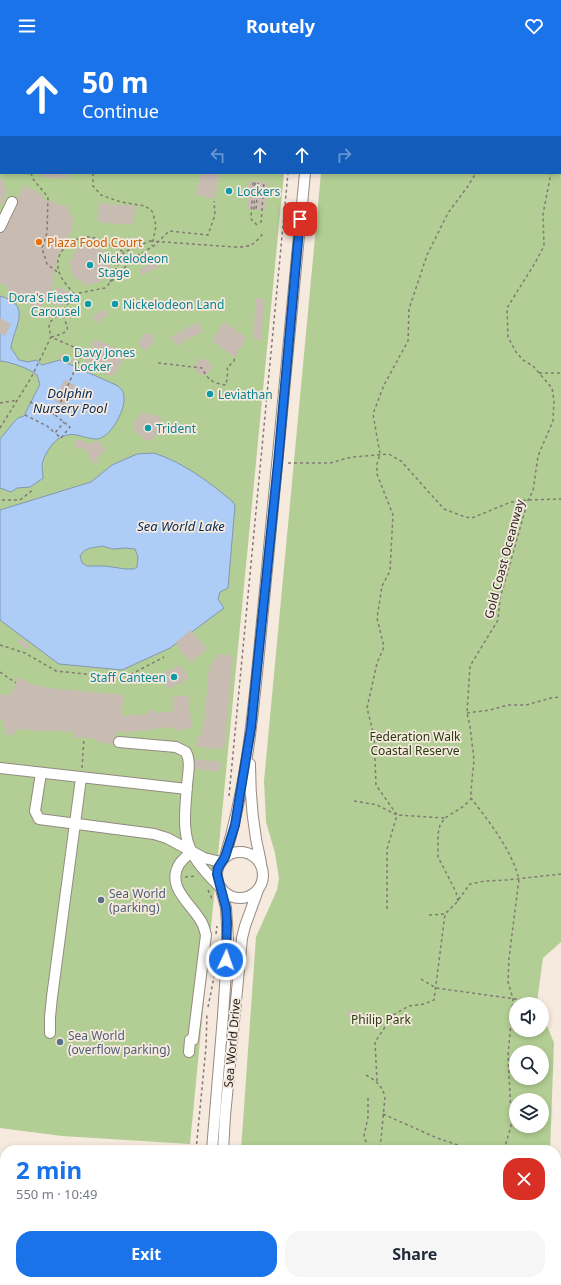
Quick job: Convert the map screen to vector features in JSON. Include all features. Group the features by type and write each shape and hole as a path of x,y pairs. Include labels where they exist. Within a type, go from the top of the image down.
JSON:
{"street":[{"path":"221,888 217,874 235,825 251,728 278,463 305,174"},
{"path":"0,227 12,202"},
{"path":"119,742 176,747 186,752 189,763 184,814 186,836 192,852 206,872 221,888 231,896 245,898 258,890 264,877 255,838 251,807 251,728"},
{"path":"0,768 41,773 81,773 187,789"},
{"path":"41,773 36,811 39,819 154,834 167,838 204,858 223,860 238,852 244,852 256,858 261,863"},
{"path":"50,1034 52,1004 81,773"},
{"path":"154,834 172,833 186,836"},
{"path":"189,1052 190,1040 193,1040 206,935 203,924 184,899 178,889 176,881 180,863 192,852"},
{"name":"Sea World Drive","path":"212,1145 228,941 226,908 221,888"},
{"name":"Sea World Drive","path":"223,1145 242,938 258,890"}],"path":[{"path":"31,174 33,179 48,197 47,233 42,248 47,264 60,274"},
{"path":"93,174 94,186 101,195 121,202 145,206 151,210 156,226 152,246"},
{"path":"229,801 288,174"},
{"path":"397,815 376,785 374,736 367,708 377,663 384,647 377,618 382,586 390,572 393,515 377,474 377,464 380,454 373,414 384,385 408,341 409,309 427,255 448,213 475,174"},
{"name":"Gold Coast Oceanway","path":"471,798 474,760 467,713 470,666 498,620 500,599 528,500 533,491 538,456 553,420 554,402 552,388 533,366 523,360 516,352 508,337 507,308 544,246 544,214 551,174"},
{"path":"257,225 251,218 253,182 255,182 254,209 256,210 258,183"},
{"path":"261,223 264,182"},
{"path":"0,428 31,378 51,337 49,327 50,322 65,308 74,294 105,288 134,258 152,246 169,231 208,235 215,215 214,201"},
{"path":"109,284 124,252 150,241 234,247 249,246 253,245 264,232"},
{"path":"74,294 60,274 57,266 62,250 72,241 92,237 124,252"},
{"path":"51,337 63,334 67,329 67,323 63,314 65,308"},
{"path":"51,337 83,351 55,415"},
{"path":"158,362 202,368 207,377 216,383 226,385 228,368 234,361 235,356"},
{"path":"539,373 561,373"},
{"path":"0,403 18,400"},
{"path":"24,415 47,426 61,438 70,427 55,415 30,402"},
{"path":"55,433 64,422"},
{"path":"278,463 330,463 352,457 389,454 400,461 444,508 465,517 472,518 511,502 561,499"},
{"path":"2,500 20,500 34,489"},
{"path":"0,645 25,653 56,671 124,678 164,657"},
{"path":"0,672 16,683"},
{"path":"467,713 490,710 508,704 526,705 551,698 561,698"},
{"path":"81,773 84,738"},
{"path":"458,901 456,892 438,857 438,834 440,825 445,818 464,806 471,798 501,838 514,864 519,879 508,958 508,982 512,997"},
{"path":"354,801 377,804 397,815 445,818"},
{"path":"387,910 387,849 397,815"},
{"path":"184,877 197,876 203,881 206,872"},
{"path":"429,915 444,914 458,901 470,884 484,881 561,874"},
{"path":"208,889 215,905"},
{"path":"376,1081 375,1042 393,1015 409,1006 424,1004 434,1000 444,914"},
{"path":"216,936 217,920"},
{"path":"196,1145 206,1047 207,1011 214,977 216,944"},
{"path":"421,979 436,988 509,998"},
{"path":"505,1145 511,1126 508,1056 510,1037"},
{"path":"366,1075 376,1081 383,1089 385,1097 380,1145"},
{"path":"367,1145 364,1136 368,1117 368,1098"},
{"path":"383,1114 437,1138 458,1145"}],"green space":[{"path":"0,174 284,174 190,1144 62,1136 0,1128"},
{"name":"Federation Walk Coastal Reserve","path":"321,174 561,174 561,942 543,958 538,997 509,997 509,1037 549,1037 549,1030 554,1043 550,1145 241,1145 256,937 277,890 279,878 275,853 266,822 264,781"}],"water":[{"name":"Dolphin Nursery Pool","path":"0,296 10,300 16,305 19,311 19,318 11,348 19,360 28,362 36,360 42,365 60,360 116,385 122,390 124,398 122,411 115,424 107,434 102,438 97,439 78,435 69,435 58,439 50,447 44,458 42,465 43,478 30,487 17,488 11,492 0,488 0,439 18,418 24,416 40,384 37,375 34,372 0,361"},
{"name":"Sea World Lake","path":"154,453 186,467 233,502 235,506 228,588 220,592 218,599 224,608 170,648 122,670 59,664 0,620 0,510 91,482 112,465 137,454","holes":["102,546 113,549 135,549 138,557 137,567 134,569 126,569 105,566 87,566 82,563 80,556 87,549"]}],"building":[{"path":"42,174 67,174 65,179 43,177"},
{"path":"201,174 220,174 214,199 196,195"},
{"path":"3,179 3,184 7,190 3,203 0,204 0,180"},
{"path":"249,181 268,182 266,210 247,209"},
{"path":"24,185 42,195 41,198 67,207 73,219 72,229 55,265 51,293 38,309 6,289 8,287 0,283 0,233"},
{"name":"Lockers","path":"228,187 232,194 229,196 225,189"},
{"path":"99,203 135,206 134,225 98,222"},
{"name":"Nickelodeon Stage","path":"93,244 106,253 107,261 111,269 105,274 102,282 93,283 86,286 80,280 73,278 72,269 69,262 77,248"},
{"path":"155,262 158,268 141,275 139,270"},
{"path":"58,286 69,292 60,307 49,301"},
{"path":"256,298 264,299 261,340 253,339"},
{"path":"103,310 106,310 107,316 97,322 92,319 93,316"},
{"path":"0,318 11,324 5,336 0,333"},
{"path":"198,322 203,331 176,346 171,337"},
{"name":"Leviathan","path":"224,322 247,338 237,353 237,356 234,356 212,341"},
{"path":"149,333 154,336 154,341 149,348 145,350 140,346 139,341 144,334"},
{"path":"95,339 122,351 119,357 123,358 115,376 111,374 111,376 84,364"},
{"name":"Davy Jones Locker","path":"60,354 73,360 72,364 58,358"},
{"path":"200,359 206,359 211,364 209,373 206,375 200,375 195,370 195,364"},
{"path":"64,380 75,385 65,406 55,401"},
{"name":"Trident","path":"144,411 144,413 151,414 156,418 159,415 163,425 161,436 157,434 151,440 144,441 144,437 136,433 133,426 134,422 142,416 142,412"},
{"path":"76,440 82,440 90,444 100,441 105,451 98,457 97,463 91,462 89,455 84,449 76,448"},
{"path":"191,630 207,649 192,662 189,661 180,651 176,642"},
{"path":"20,638 30,646 27,650 17,642"},
{"path":"219,654 233,656 224,749 196,747 198,736 202,737 209,667"},
{"name":"Staff Canteen","path":"181,665 189,679 168,689 160,675"},
{"path":"19,677 32,684 47,688 123,695 122,716 147,714 147,711 153,710 153,713 173,711 172,697 188,695 192,728 176,730 175,727 116,732 115,744 95,742 95,739 74,737 74,732 52,730 52,712 51,732 15,729 14,736 5,734 6,727 3,727 4,721 0,720 0,694 10,695"},
{"path":"195,759 221,762 220,771 194,769"},
{"path":"349,1010 365,1014 364,1022 356,1021 357,1019 348,1017"}],"place":[{"name":"Lockers","path":"229,191"},
{"name":"Plaza Food Court","path":"39,242"},
{"name":"Nickelodeon Stage","path":"90,265"},
{"name":"Dora's Fiesta Carousel","path":"88,304"},
{"name":"Nickelodeon Land","path":"115,304"},
{"name":"Davy Jones Locker","path":"66,359"},
{"name":"Leviathan","path":"210,394"},
{"name":"Trident","path":"148,428"},
{"name":"Staff Canteen","path":"174,677"},
{"name":"Sea World (parking)","path":"101,900"},
{"name":"Sea World (overflow parking)","path":"60,1042"}],"route":[{"path":"226,960 228,941 226,908 217,874 218,868 225,857 235,825 251,728 278,463 300,219"}],"park label":[{"name":"Philip Park","path":"381,1019"}]}
